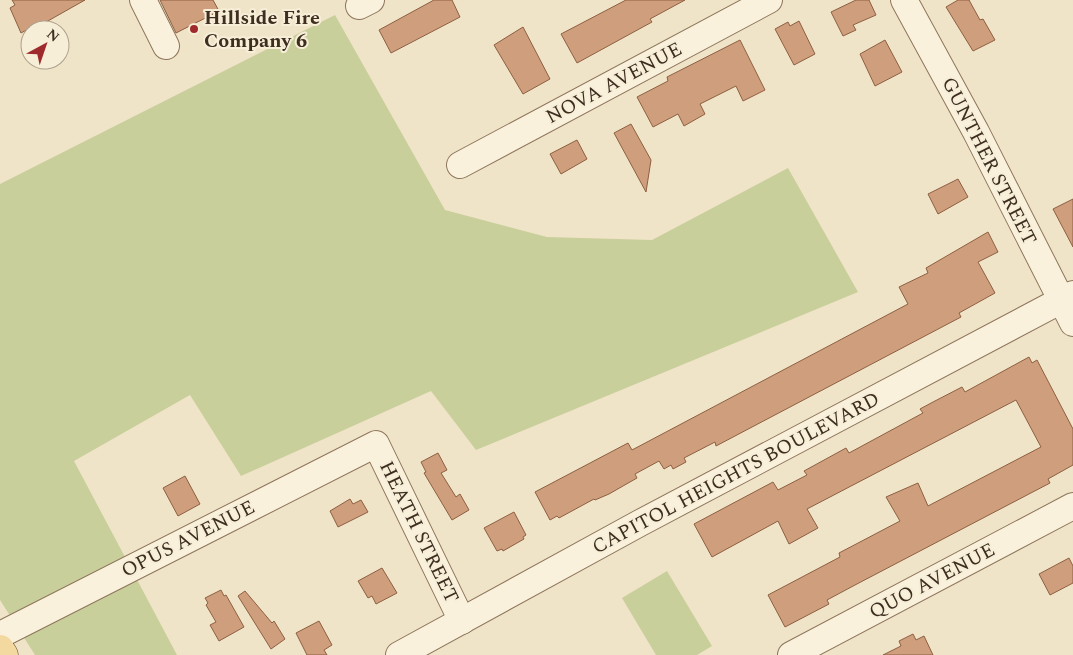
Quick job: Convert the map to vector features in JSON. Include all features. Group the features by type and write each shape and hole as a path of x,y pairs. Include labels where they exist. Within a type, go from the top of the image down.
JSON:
{"main road":[{"path":"0,649 4,655"}],"street":[{"path":"144,0 166,46"},
{"name":"NOVA AVENUE","path":"460,165 769,0"},
{"name":"GUNTHER STREET","path":"904,0 1067,297 1073,323"},
{"name":"CAPITOL HEIGHTS BOULEVARD","path":"399,655 640,523 1067,297"},
{"name":"HEATH STREET","path":"376,444 462,621"},
{"name":"OPUS AVENUE","path":"0,635 376,444"},
{"name":"QUO AVENUE","path":"792,655 830,646 1073,506"}],"green space":[{"path":"335,15 445,210 547,237 652,240 788,168 858,292 476,450 431,391 241,476 190,395 74,461 177,655 35,655 0,600 0,184"},
{"path":"667,571 712,646 697,655 656,655 622,598"}],"building":[{"path":"12,0 85,0 50,20 20,20 20,31 10,8 15,5"},
{"path":"160,0 213,0 219,11 176,33"},
{"path":"434,0 452,0 460,17 391,53 379,30"},
{"path":"626,0 685,0 650,19 652,22 577,63 561,34"},
{"path":"856,0 869,0 876,15 853,25 856,30 843,36 831,12"},
{"path":"958,0 969,0 980,20 983,19 995,40 973,51 946,7"},
{"path":"799,21 815,54 794,65 775,29 788,22 790,26"},
{"path":"523,27 550,79 523,94 494,45"},
{"path":"740,40 765,90 743,101 736,86 700,104 705,114 684,126 678,114 653,127 637,97 668,81 667,77"},
{"path":"885,40 902,72 875,86 860,54"},
{"path":"631,124 651,160 646,192 614,133"},
{"path":"577,140 587,159 561,174 550,154"},
{"path":"958,179 968,197 938,214 928,194"},
{"path":"1073,199 1073,247 1053,209"},
{"path":"988,232 998,252 978,262 995,293 959,313 961,317 716,446 715,442 684,458 686,462 673,469 671,465 664,469 659,461 635,474 637,478 609,494 594,499 559,518 557,516 550,520 535,492 628,443 632,450 908,304 899,287 928,273 926,268"},
{"path":"1029,357 1032,363 1037,360 1073,429 1073,465 1048,479 1050,483 827,600 829,604 785,627 768,595 840,557 839,553 900,521 886,497 918,483 928,506 1041,447 1016,400 807,509 818,528 789,544 778,521 712,557 694,524 773,482 778,490 807,475 804,471 846,448 849,453 923,413 920,409 933,402 962,387 965,392"},
{"path":"438,453 447,470 441,473 456,497 460,494 469,510 452,520 424,473 426,472 421,462"},
{"path":"185,476 200,504 178,516 163,488"},
{"path":"350,499 353,504 361,500 368,512 338,527 330,511"},
{"path":"514,512 526,535 523,537 524,539 503,551 502,549 497,551 484,528"},
{"path":"1069,558 1073,566 1073,583 1050,595 1039,574"},
{"path":"382,568 397,593 376,604 372,596 368,598 358,581"},
{"path":"221,590 224,596 226,595 244,627 219,641 210,625 216,622 206,605 208,603 205,598"},
{"path":"245,591 272,623 274,621 285,639 271,649 238,596"},
{"path":"319,621 332,645 324,650 327,655 307,655 296,633"},
{"path":"913,634 916,640 924,636 933,655 883,655 901,646 899,641"}],"place":[{"name":"Hillside Fire Company 6","path":"194,29"}]}
